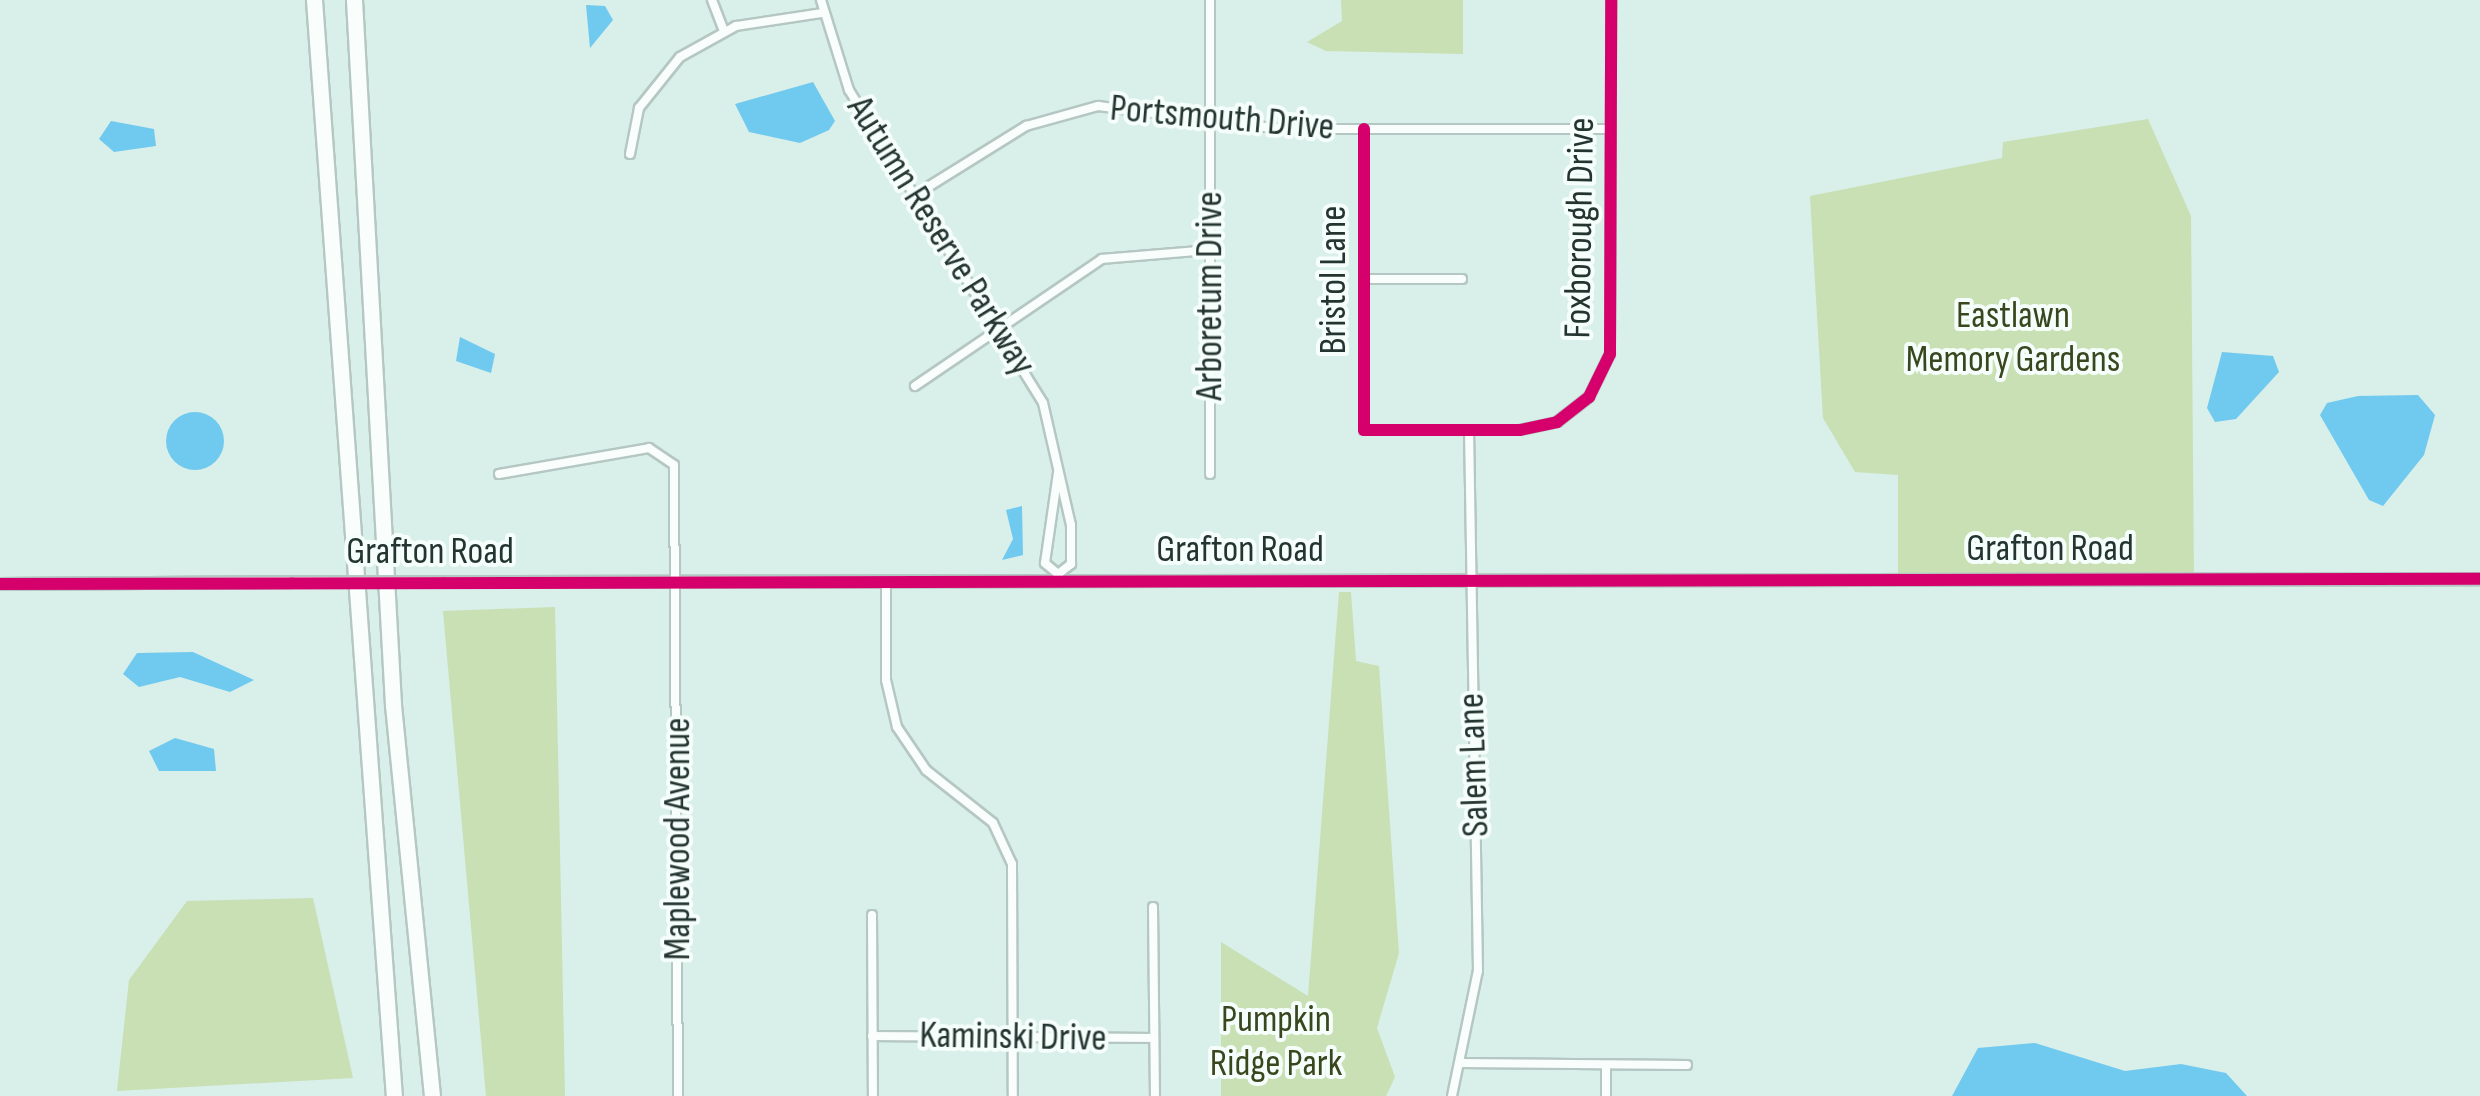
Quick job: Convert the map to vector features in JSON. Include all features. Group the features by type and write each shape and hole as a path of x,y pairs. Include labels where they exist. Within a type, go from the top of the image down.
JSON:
{"highway":[{"path":"314,0 394,1096"},
{"path":"354,0 393,704 432,1096"}],"street":[{"path":"712,0 724,31"},
{"name":"Autumn Reserve Parkway","path":"820,0 842,79 1043,403 1058,473 1071,538 1071,564 1058,577 1045,563 1058,473"},
{"name":"Arboretum Drive","path":"1210,0 1210,474"},
{"name":"Foxborough Drive","path":"1364,430 1470,430 1557,422 1605,370 1611,0"},
{"path":"630,154 634,121 658,80 724,31 822,13"},
{"name":"Portsmouth Drive","path":"915,196 1064,112 1120,104 1210,118 1364,129 1611,129"},
{"name":"Bristol Lane","path":"1364,129 1364,430"},
{"path":"915,386 997,324 1110,255 1210,250"},
{"path":"1364,278 1462,280"},
{"name":"Salem Lane","path":"1452,1096 1478,972 1469,579 1470,430"},
{"name":"Maplewood Avenue","path":"499,474 662,450 676,470 678,1096"},
{"name":"Grafton Road","path":"0,584 1058,577 2480,579"},
{"path":"886,580 886,680 897,727 926,770 993,823 1012,864 1013,1096"},
{"path":"1153,907 1154,1096"},
{"path":"872,915 872,1096"},
{"name":"Kaminski Drive","path":"872,1036 1154,1038"},
{"path":"1461,1064 1686,1066"},
{"path":"1606,1065 1606,1096"}],"green space":[{"path":"1341,0 1463,0 1463,54 1326,51 1307,42 1342,21"},
{"name":"Eastlawn Memory Gardens","path":"2148,119 2191,216 2194,579 1898,579 1898,475 1855,472 1823,418 1810,196 2002,158 2003,142"},
{"name":"Pumpkin Ridge Park","path":"1339,592 1351,592 1356,661 1379,666 1399,953 1377,1028 1395,1077 1386,1096 1221,1096 1221,942 1308,996"},
{"path":"555,607 565,1096 486,1096 443,611"},
{"path":"313,898 353,1078 117,1091 129,980 187,901"}],"water":[{"path":"586,5 605,6 613,20 590,48"},
{"path":"813,82 835,121 829,130 800,143 749,132 735,104"},
{"path":"111,121 154,129 156,146 114,152 99,139"},
{"path":"460,337 495,354 491,373 456,361"},
{"path":"2222,352 2273,356 2279,372 2236,419 2215,422 2207,408"},
{"path":"2418,395 2435,415 2424,455 2383,506 2369,500 2320,415 2327,403 2358,396"},
{"path":"195,412 215,421 224,441 215,461 195,470 175,461 166,441 175,421"},
{"path":"1022,506 1023,555 1002,560 1013,539 1006,510"},
{"path":"193,652 254,680 230,692 180,677 139,687 123,674 137,653"},
{"path":"175,738 214,749 216,771 159,771 149,751"},
{"path":"2035,1043 2125,1071 2181,1064 2226,1073 2247,1096 1952,1096 1978,1048"}],"cycle path":[{"path":"1364,129 1364,430 1520,430 1557,422 1589,397 1610,354 1611,0"},
{"path":"0,584 2480,579"}]}
